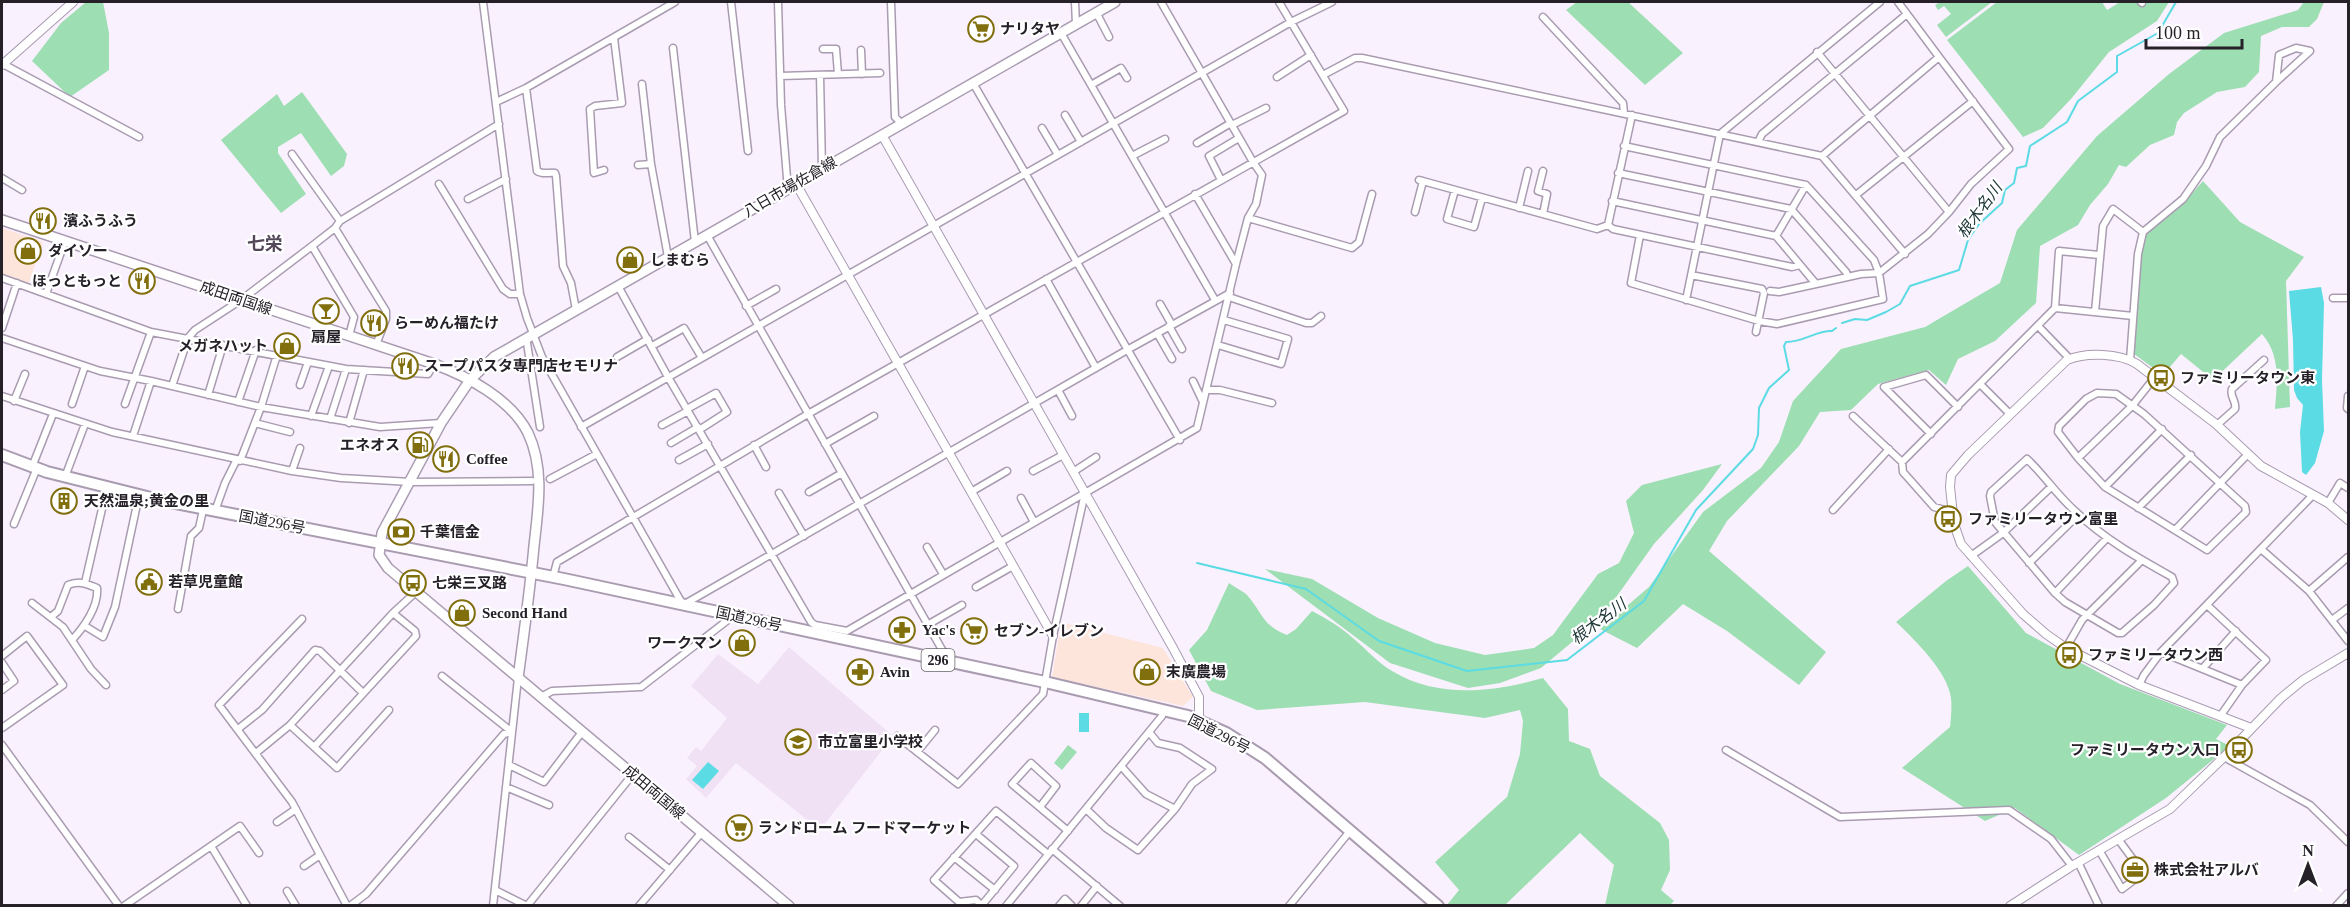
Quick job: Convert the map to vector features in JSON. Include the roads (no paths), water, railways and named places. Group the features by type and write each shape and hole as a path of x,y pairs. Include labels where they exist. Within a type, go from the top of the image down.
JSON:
{"highway":[{"name":"国道296号","path":"2,455 65,477 203,510 379,542 734,616 833,633 949,662 1163,709 1199,721 1236,739 1265,758 1438,906"}],"main road":[{"name":"八日市場佐倉線","path":"470,380 494,357 534,333 1115,2"},
{"name":"成田両国線","path":"2,220 434,364 470,380 499,400 516,416 528,432 535,453 539,481 532,573 518,678"},
{"path":"379,542 441,423 470,380"},
{"name":"成田両国線","path":"379,542 381,560 789,906"}],"street":[{"path":"73,2 2,65 139,137"},
{"path":"483,2 520,294 526,318 542,357 683,605 1215,300 1229,295 1306,323 1312,323 1321,316"},
{"path":"496,102 526,88 675,2"},
{"path":"731,2 748,150"},
{"path":"778,2 780,76 788,182 799,189 1053,636"},
{"path":"891,2 895,117 902,124"},
{"path":"1075,2 1076,24"},
{"path":"618,286 668,377 811,622 833,633 847,631 1196,430 1236,264 1248,218 1256,204 1262,175 1161,2"},
{"path":"553,577 556,562 632,516 1344,111 1279,2"},
{"path":"581,427 1203,73 1291,22 1315,5 1332,2"},
{"path":"1686,300 1720,134 1880,2"},
{"path":"1770,291 1880,273 1905,254 1949,212 1971,184 2009,149 1898,2"},
{"path":"1096,12 1109,37"},
{"path":"1758,142 1762,134 1907,14"},
{"path":"1544,17 1623,103 1624,114"},
{"path":"1061,33 1215,300"},
{"path":"604,170 594,173 590,110 595,106 622,103 614,38"},
{"path":"673,48 695,242"},
{"path":"2130,360 2138,254 2144,232 2183,199 2206,166 2220,137 2310,51 2296,48 2279,55 2276,82"},
{"path":"823,49 836,49 838,74"},
{"path":"861,50 862,74"},
{"path":"1817,52 1949,212"},
{"path":"1277,77 1311,55"},
{"path":"1822,156 1869,114 1940,57"},
{"path":"1323,75 1355,58 1362,58 1822,156 1905,254"},
{"path":"1091,85 1121,68 1127,78"},
{"path":"780,76 880,73"},
{"path":"820,75 822,169"},
{"path":"973,83 1180,440"},
{"path":"642,84 651,164 668,257"},
{"path":"526,88 537,171 555,173 556,176 562,266 571,283 576,310"},
{"path":"1856,195 1973,101"},
{"path":"1197,143 1266,108"},
{"path":"1065,115 1081,142"},
{"path":"1608,225 1632,115"},
{"path":"172,386 188,338 195,330 241,300 335,228 340,220 499,124"},
{"path":"1042,128 1058,155"},
{"path":"882,135 982,315 1173,648 1199,686 1204,711 1199,721"},
{"path":"1221,180 1209,156 1239,138"},
{"path":"1132,156 1165,139"},
{"path":"1624,146 1806,184 1874,260 1880,273 1882,299 1777,324 1759,321 1631,283 1641,235"},
{"path":"292,154 340,220"},
{"path":"638,165 651,164"},
{"path":"1519,208 1528,171"},
{"path":"1543,171 1538,191 1547,194 1543,214"},
{"path":"1618,172 1791,209 1848,277"},
{"path":"2,178 22,190"},
{"path":"468,199 506,179"},
{"path":"1415,212 1421,180 1596,228 1608,225"},
{"path":"439,184 503,289 510,294 520,294"},
{"path":"1776,236 1806,184"},
{"path":"1455,190 1448,219 1474,227 1482,198"},
{"path":"1195,194 1236,264"},
{"path":"1248,218 1352,248 1359,242 1372,194"},
{"path":"1612,201 1776,236 1816,284"},
{"path":"2095,312 2103,226 2114,208 2144,232"},
{"path":"1608,225 1613,229 1792,267 1800,265"},
{"path":"335,228 386,311 387,319 376,345"},
{"path":"707,235 949,662"},
{"path":"46,294 65,241"},
{"path":"312,246 354,317 349,336"},
{"path":"1902,462 2039,327 2055,308 2059,251 2099,255"},
{"path":"1691,275 1762,289 1764,293 1756,332"},
{"path":"2,278 151,332 256,350 346,369 428,375 434,364"},
{"path":"1046,279 1096,368"},
{"path":"2,324 17,283"},
{"path":"746,306 776,289"},
{"path":"2333,298 2349,298"},
{"path":"1160,304 1182,349"},
{"path":"2055,308 2133,316"},
{"path":"1218,345 1281,364 1288,339 1224,320"},
{"path":"2039,327 2070,359"},
{"path":"652,346 684,328 702,358"},
{"path":"125,404 151,332"},
{"path":"1157,333 1172,360"},
{"path":"2,338 85,366 133,379 151,381 261,407 380,427 441,423"},
{"path":"617,357 648,339"},
{"path":"527,343 540,427"},
{"path":"208,395 223,345"},
{"path":"238,402 256,350"},
{"path":"215,512 225,483 255,423 277,355"},
{"path":"2251,728 2139,685 2066,648 2034,625 1971,556 1957,535 1952,512 1951,475 2009,413 2061,364 2080,355 2130,360 2217,425 2247,455 2272,474 2328,503 2349,520"},
{"path":"2217,425 2235,409 2232,389 2264,360"},
{"path":"300,385 308,362"},
{"path":"72,404 85,366"},
{"path":"311,416 329,366"},
{"path":"330,419 346,369"},
{"path":"349,423 364,370"},
{"path":"14,400 25,374"},
{"path":"1931,434 1884,387 1926,375 1958,407"},
{"path":"2078,458 2132,406 2155,377"},
{"path":"133,436 151,381"},
{"path":"1193,381 1203,402"},
{"path":"1980,384 2009,413"},
{"path":"1058,390 1072,416"},
{"path":"1206,390 1220,390 1272,403"},
{"path":"662,425 716,393 727,412 671,443"},
{"path":"2097,393 2116,394 2162,429 2246,506 2246,512 2207,550 2105,487 2078,458 2057,429 2086,399 2097,393"},
{"path":"2,396 85,424 238,461 292,471 341,478 411,482 532,481"},
{"path":"2349,396 2347,408 2349,408"},
{"path":"14,524 53,414"},
{"path":"825,444 874,416"},
{"path":"1853,416 1902,462 1903,472 1934,507 1952,512"},
{"path":"255,423 290,432"},
{"path":"65,477 85,424"},
{"path":"2105,487 2162,429"},
{"path":"679,460 708,444"},
{"path":"754,445 766,467"},
{"path":"292,471 300,448"},
{"path":"1833,510 1889,449"},
{"path":"549,479 597,454"},
{"path":"1033,471 1063,454"},
{"path":"2138,508 2191,455"},
{"path":"2175,530 2247,455"},
{"path":"1073,472 1096,457"},
{"path":"2027,459 2078,515 2107,538 2172,577 2174,583 2154,605 2122,633 2086,615 2055,593 1993,518 1990,496 1994,488 2027,459"},
{"path":"971,492 1006,471"},
{"path":"809,492 842,473"},
{"path":"2328,503 2340,483 2349,488"},
{"path":"85,583 107,487"},
{"path":"1971,556 2003,532 2051,488"},
{"path":"897,736 958,784 1043,694 1053,636 1085,493"},
{"path":"780,494 804,536"},
{"path":"85,626 103,637 112,617 139,495"},
{"path":"2139,685 2161,652 2313,495"},
{"path":"1021,498 1034,522"},
{"path":"178,609 191,536 199,528 203,510"},
{"path":"2029,563 2078,515"},
{"path":"2055,593 2107,538"},
{"path":"927,547 943,574"},
{"path":"2261,549 2309,591 2349,641"},
{"path":"2309,591 2349,557"},
{"path":"2066,648 2086,615 2142,560"},
{"path":"976,587 1013,566"},
{"path":"51,617 58,611 68,585 74,582 85,583 97,588 98,595 85,626 72,640"},
{"path":"256,753 290,725 339,669 417,591"},
{"path":"32,603 51,617 72,640 91,669 106,685"},
{"path":"929,624 962,604"},
{"path":"2207,605 2265,660 2242,685 2221,715"},
{"path":"2332,621 2349,608"},
{"path":"314,747 416,636 415,632 393,613"},
{"path":"541,697 552,691 641,687 734,616"},
{"path":"302,619 219,705 296,809 349,906 366,894 504,734 512,732"},
{"path":"2203,668 2236,631"},
{"path":"2,656 27,636 63,685 2,728"},
{"path":"238,729 262,710 315,650 320,651 363,693"},
{"path":"2161,652 2242,685"},
{"path":"2010,906 2075,864 2170,808 2224,758 2291,689 2349,653"},
{"path":"2,663 14,681 2,690"},
{"path":"442,676 512,732"},
{"path":"493,906 518,678"},
{"path":"1006,906 1162,716 1163,709"},
{"path":"290,725 338,768 389,710"},
{"path":"917,752 935,730"},
{"path":"509,765 544,782 582,732"},
{"path":"1086,809 1106,828 1138,850 1175,809 1192,784 1212,769 1180,748 1158,743 1149,732"},
{"path":"2,745 119,906"},
{"path":"1726,750 1840,817 2009,810 2051,839 2075,864 2099,906"},
{"path":"2224,758 2310,805 2349,842"},
{"path":"1040,807 1056,786 1031,763 1012,784 1068,831"},
{"path":"1121,766 1146,794 1175,809"},
{"path":"495,890 527,906 633,774"},
{"path":"506,787 549,805"},
{"path":"277,822 296,809"},
{"path":"976,834 1014,866 982,905 976,900 960,902 934,880 996,811 1097,886 1120,906"},
{"path":"124,906 240,826 259,853"},
{"path":"1289,906 1350,831"},
{"path":"639,906 702,832"},
{"path":"629,837 670,870"},
{"path":"2099,850 2122,889 2143,873 2118,839"},
{"path":"211,846 247,906"},
{"path":"304,866 321,855"},
{"path":"954,857 994,890"},
{"path":"1081,906 1097,886"},
{"path":"287,891 296,906"},
{"path":"2336,906 2349,893"},
{"path":"1059,906 1065,899 1072,906"}],"water":[{"path":"2321,287 2324,303 2322,380 2324,431 2315,463 2306,475 2302,472 2300,432 2303,405 2294,390 2289,291"},
{"path":"1079,713 1089,713 1089,732 1079,732"},
{"path":"708,762 719,771 703,789 692,780"}],"waterway":[{"name":"根木名川","path":"1842,323 1855,319 1867,320 1886,312 1900,304 1910,286 1959,270 1968,240 1979,224 2002,203 2005,190 2014,183 2017,168 2026,166 2030,146 2067,122 2078,101 2117,72 2117,56 2158,33 2176,2"},
{"name":"根木名川","path":"1197,563 1306,589 1379,641 1467,671 1567,660 1644,601 1696,510 1753,449 1758,435 1759,408 1769,388 1789,370 1784,346 1786,342 1832,331 1836,328"}],"place":[{"name":"ナリタヤ","path":"981,29"},
{"name":"濱ふうふう","path":"43,221"},
{"name":"ダイソー","path":"28,251"},
{"name":"しまむら","path":"630,260"},
{"name":"ほっともっと","path":"142,281"},
{"name":"扇屋","path":"326,311"},
{"name":"らーめん福たけ","path":"374,323"},
{"name":"メガネハット","path":"287,346"},
{"name":"スープパスタ専門店セモリナ","path":"405,366"},
{"name":"ファミリータウン東","path":"2161,378"},
{"name":"エネオス","path":"420,445"},
{"name":"Coffee","path":"446,459"},
{"name":"天然温泉;黄金の里","path":"64,501"},
{"name":"ファミリータウン富里","path":"1948,519"},
{"name":"千葉信金","path":"401,532"},
{"name":"若草児童館","path":"149,582"},
{"name":"七栄三叉路","path":"413,583"},
{"name":"Second Hand","path":"462,613"},
{"name":"Yac's","path":"902,630"},
{"name":"セブン-イレブン","path":"974,631"},
{"name":"ワークマン","path":"742,643"},
{"name":"ファミリータウン西","path":"2069,655"},
{"name":"Avin","path":"860,672"},
{"name":"末廣農場","path":"1147,672"},
{"name":"市立富里小学校","path":"798,742"},
{"name":"ファミリータウン入口","path":"2239,750"},
{"name":"ランドローム フードマーケット","path":"739,828"},
{"name":"株式会社アルバ","path":"2135,870"}],"district":[{"name":"七栄","path":"265,244"}]}
